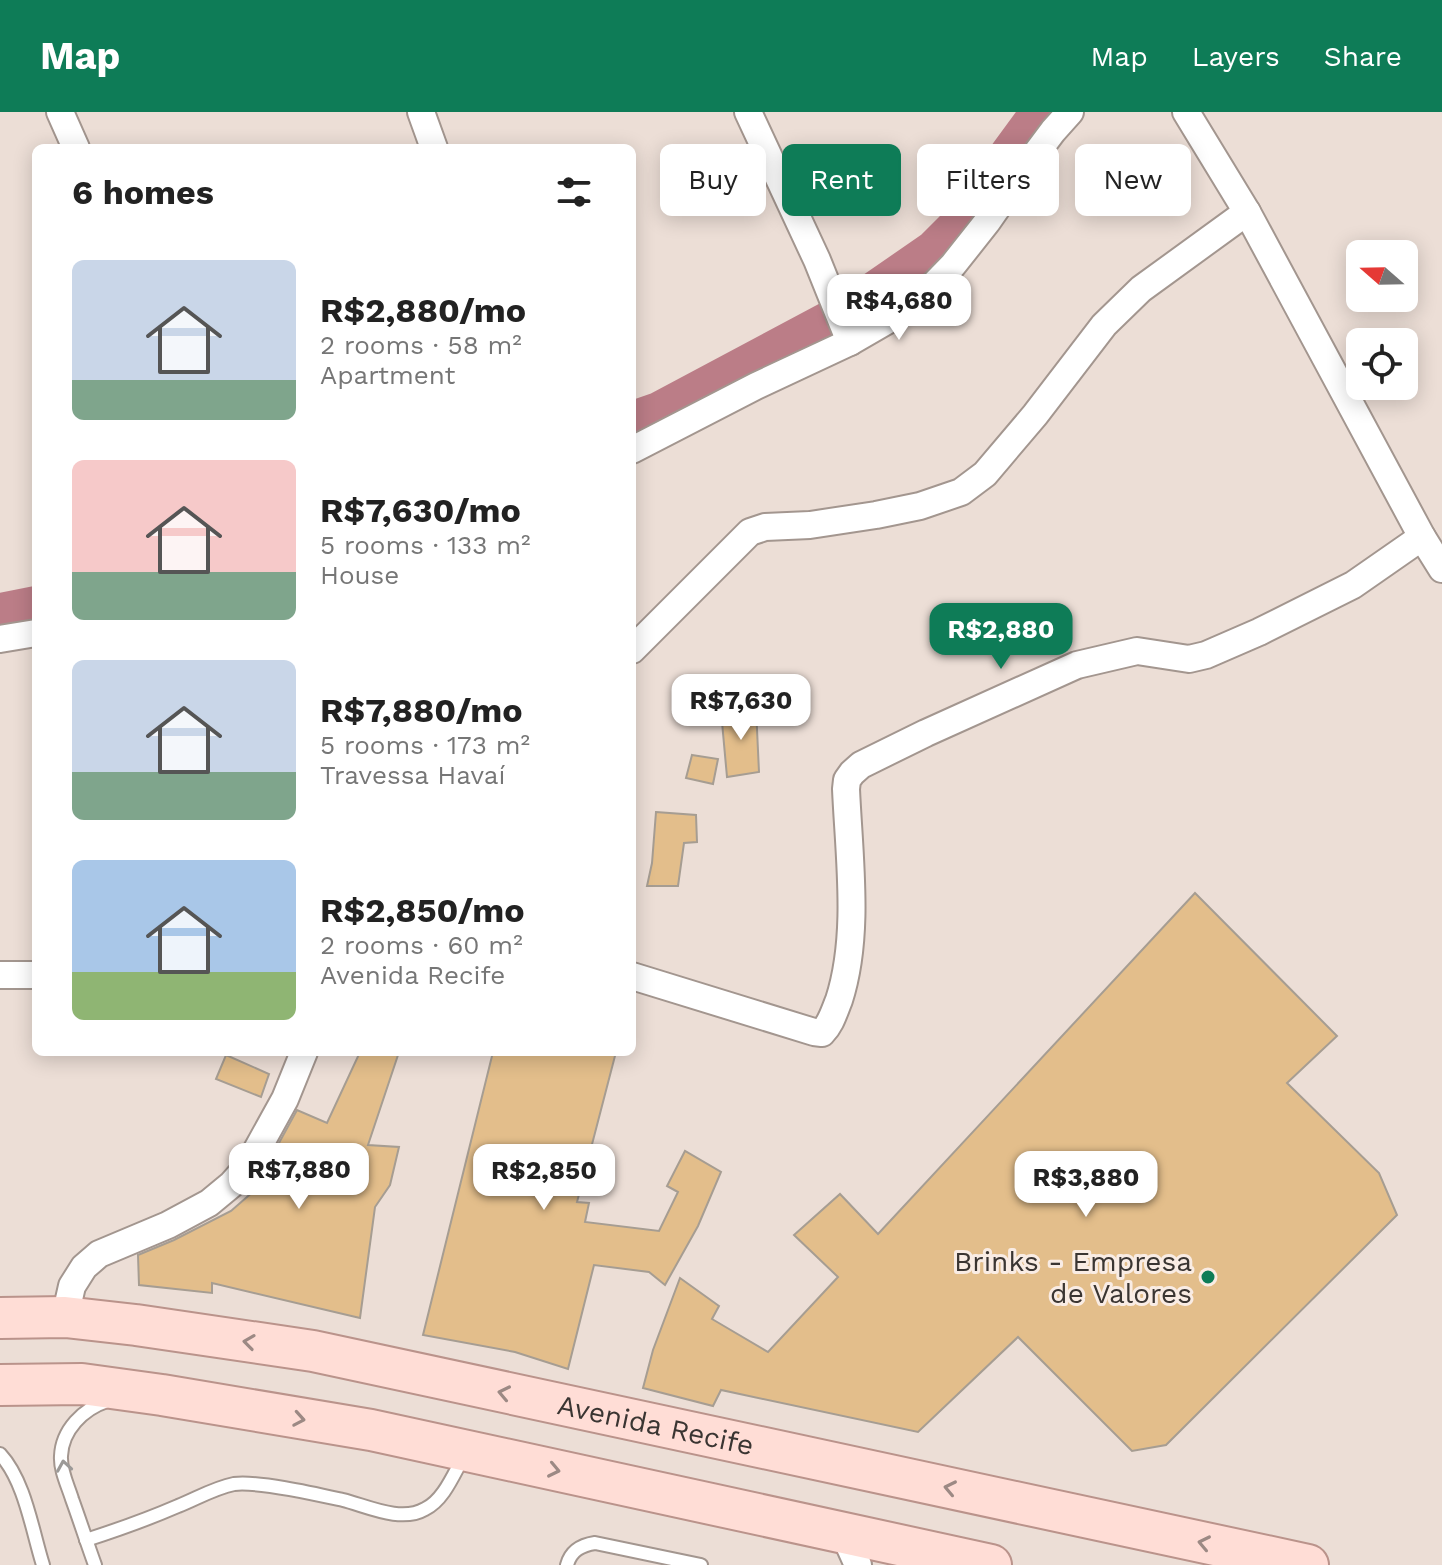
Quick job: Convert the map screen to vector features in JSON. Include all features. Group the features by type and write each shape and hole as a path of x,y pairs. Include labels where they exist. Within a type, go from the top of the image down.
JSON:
{"main road":[{"name":"Avenida Recife","path":"0,1318 65,1317 313,1351 1308,1565"},
{"path":"0,1385 82,1384 371,1430 466,1451 851,1550 991,1565"}],"street":[{"path":"60,112 74,144"},
{"path":"421,112 433,144"},
{"path":"748,112 817,260 847,336"},
{"path":"636,448 847,336 914,305 953,265 1070,112"},
{"path":"1186,112 1247,212 1442,569"},
{"path":"636,646 750,532 765,527 840,521 920,506 961,492 985,474 1104,325 1141,289 1247,212"},
{"path":"636,977 822,1033 828,1027 846,977 852,901 846,789 847,780 861,765 1077,665 1137,651 1189,659 1206,655 1353,585 1422,537"},
{"path":"0,639 32,634"},
{"path":"0,975 32,975"},
{"path":"65,1317 72,1286 84,1267 99,1254 168,1225 209,1203 232,1184 248,1166 285,1099 302,1056"}],"lane":[{"path":"95,1565 60,1459 63,1445 69,1430 93,1405 162,1395"},
{"path":"86,1540 236,1484 255,1484 327,1497 401,1515 417,1513 439,1498 466,1451"},
{"path":"0,1454 10,1464 19,1486 39,1564"},
{"path":"567,1565 582,1545 595,1543 649,1559 701,1565"}],"building":[{"path":"756,708 759,772 727,777 721,711"},
{"path":"692,755 718,759 713,784 686,778"},
{"path":"656,812 696,815 697,842 684,843 678,886 647,886"},
{"path":"1195,893 1337,1036 1287,1083 1379,1173 1397,1215 1166,1445 1132,1451 1018,1337 918,1432 721,1390 713,1406 643,1388 653,1350 680,1278 719,1306 712,1319 768,1352 838,1277 794,1235 840,1194 878,1234"},
{"path":"226,1056 269,1074 261,1097 216,1079"},
{"path":"358,1056 398,1056 368,1145 399,1147 390,1185 375,1207 360,1318 212,1283 212,1293 139,1285 138,1255 231,1211 280,1168 268,1163 297,1110 327,1123"},
{"path":"492,1056 615,1056 577,1202 589,1203 585,1222 659,1231 678,1192 667,1186 685,1151 721,1172 698,1226 665,1285 649,1272 594,1265 568,1369 515,1352 423,1335"}],"waterway":[{"path":"636,417 658,409 838,313 932,248 966,214 1037,112"},
{"path":"0,610 32,604"}],"place":[{"name":"Brinks - Empresa de Valores","path":"1208,1277"}]}
